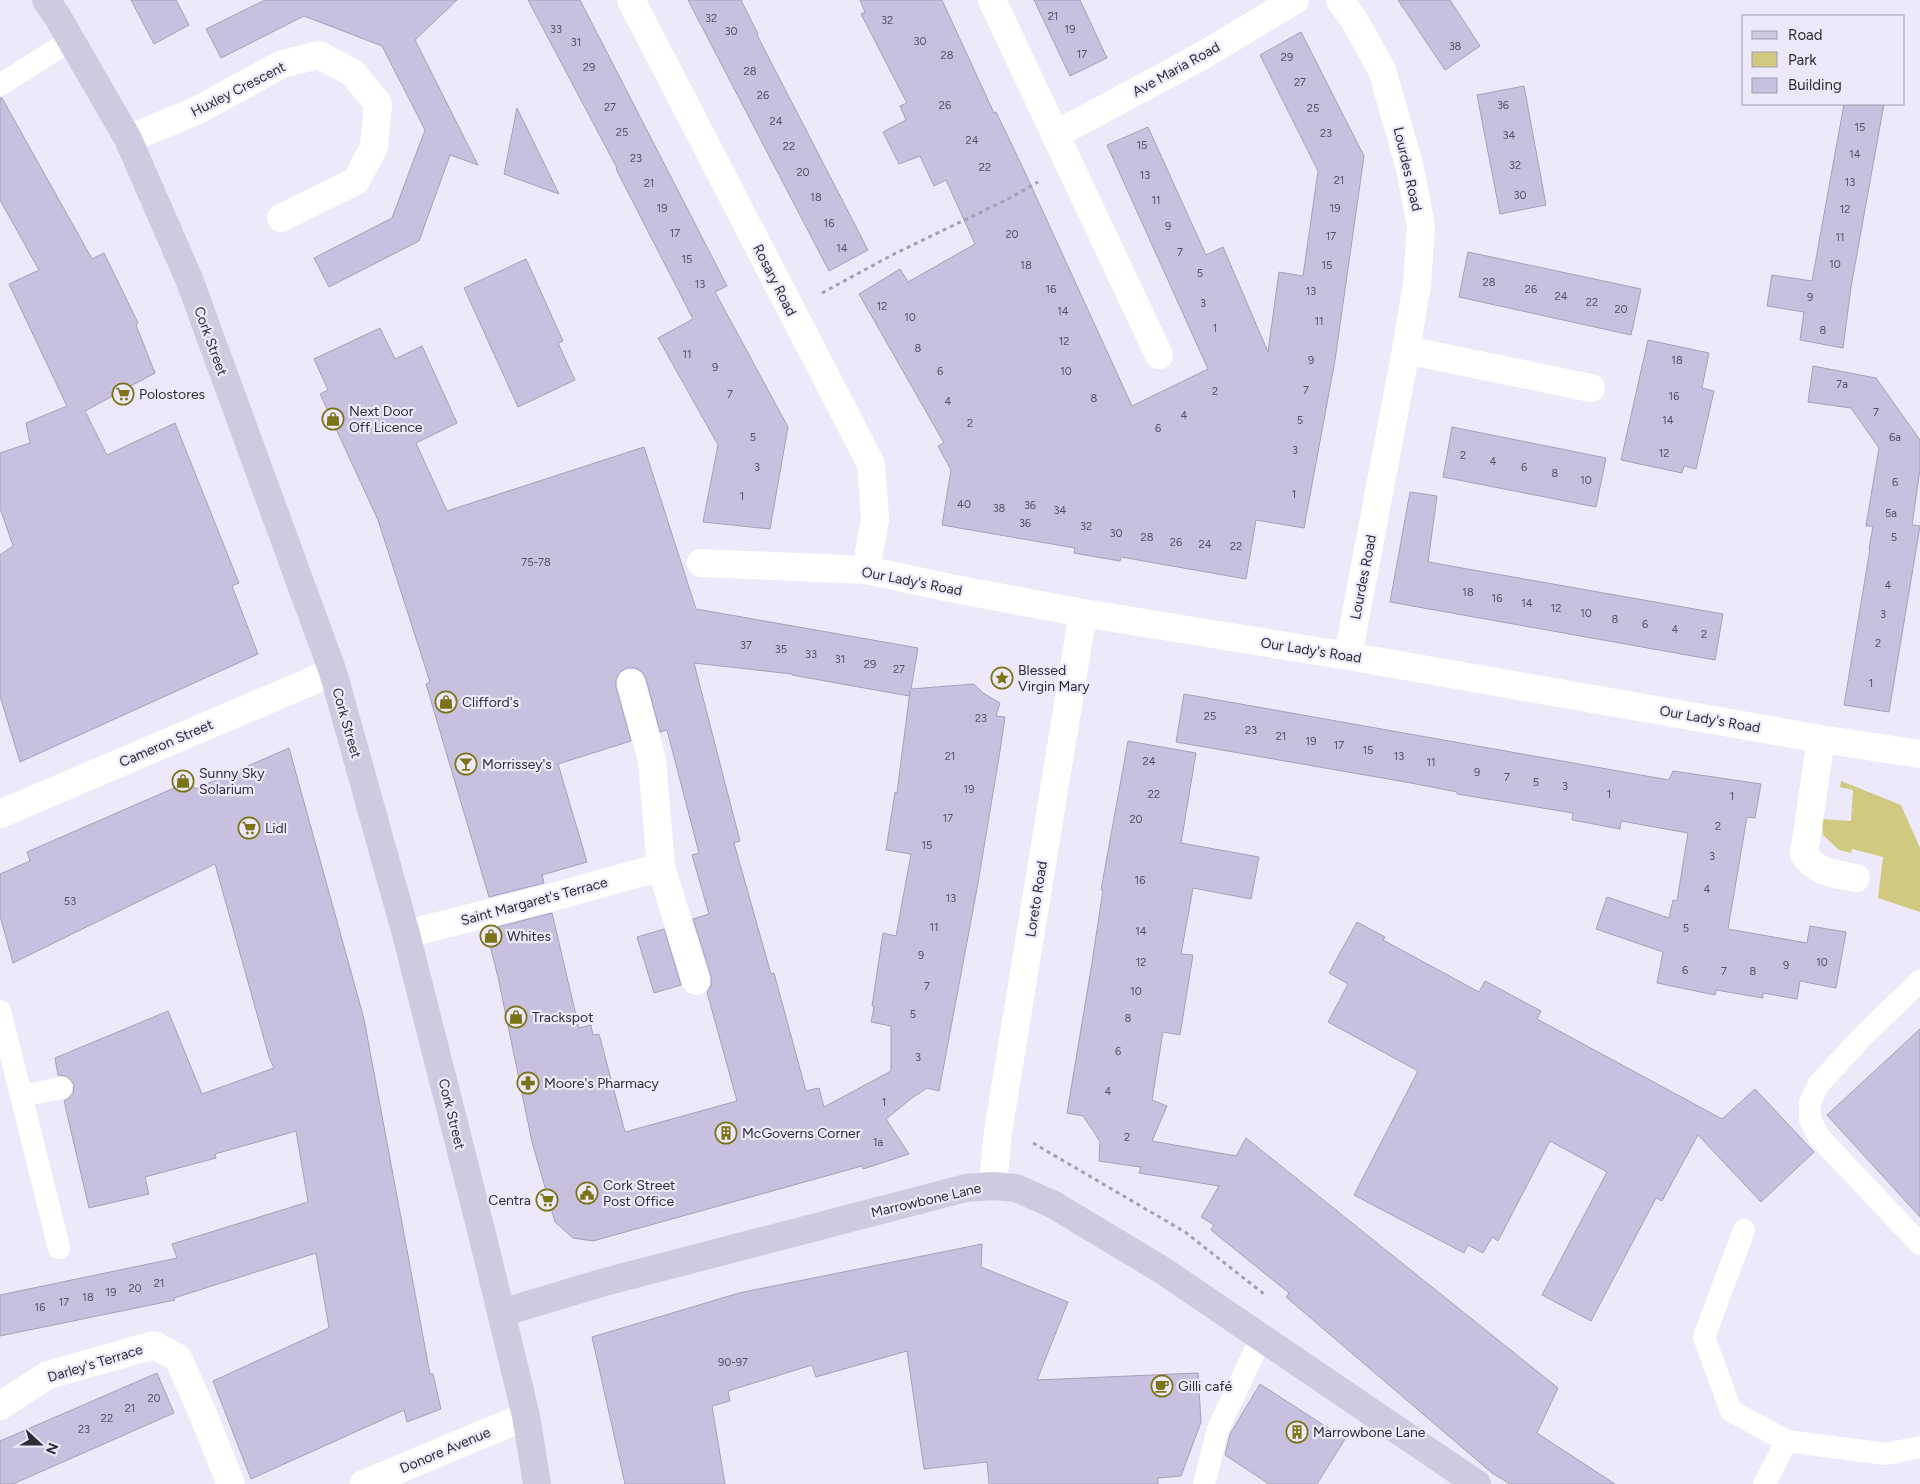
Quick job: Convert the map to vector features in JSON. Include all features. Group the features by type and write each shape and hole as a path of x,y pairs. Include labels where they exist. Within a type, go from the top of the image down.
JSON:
{"main road":[{"name":"Cork Street","path":"46,0 128,140 188,279 333,672 406,934 526,1416 537,1484"},
{"name":"Marrowbone Lane","path":"501,1313 601,1283 966,1188 993,1186 1016,1188 1054,1205 1162,1270 1477,1484"}],"street":[{"name":"Rosary Road","path":"631,0 871,464 876,520 866,570"},
{"path":"992,0 1159,355"},
{"name":"Ave Maria Road","path":"1055,135 1200,57 1294,0"},
{"name":"Lourdes Road","path":"1340,0 1354,20 1382,70 1412,178 1421,226 1416,284 1406,350 1348,656"},
{"name":"Huxley Crescent","path":"128,140 196,111 282,64 319,55 353,73 378,104 374,148 356,181 281,218"},
{"path":"1406,350 1591,388"},
{"name":"Our Lady's Road","path":"701,563 866,570 955,590 1083,613 1348,656 1920,754"},
{"name":"Loreto Road","path":"993,1186 998,1132 1083,613"},
{"name":"Cameron Street","path":"0,814 333,672"},
{"path":"631,683 652,760 661,867 696,981"},
{"path":"1821,738 1804,854 1810,864 1820,870 1856,878"},
{"name":"Saint Margaret's Terrace","path":"406,934 553,897 661,867"},
{"name":"Darley's Terrace","path":"0,1406 48,1375 154,1345 178,1358 203,1414 230,1484"},
{"name":"Donore Avenue","path":"364,1484 526,1416"}],"lane":[{"path":"0,85 71,40"},
{"path":"1920,981 1863,1036 1818,1085 1810,1103 1810,1119 1819,1137 1920,1244"},
{"path":"0,1011 59,1248"},
{"path":"21,1096 61,1088"},
{"path":"1744,1230 1704,1337 1731,1411 1787,1441 1886,1454 1920,1447"},
{"path":"1204,1484 1218,1429 1261,1338"},
{"path":"1764,1484 1787,1441"}],"path":[{"path":"791,310 894,254 1010,198 1069,164"}],"green space":[{"path":"1841,781 1901,805 1920,848 1920,912 1878,898 1883,857 1852,849 1851,853 1839,850 1823,835 1822,819 1851,821 1853,790 1840,787"}],"building":[{"path":"131,0 176,0 189,25 154,44"},
{"path":"265,0 457,0 415,40 478,165 450,155 419,241 329,287 314,258 392,218 425,130 382,46 304,16 221,58 206,29"},
{"path":"528,0 580,0 727,286 715,292 788,427 770,529 703,522 718,445 658,338 693,319 617,168"},
{"path":"688,0 741,0 757,35 868,250 829,271"},
{"path":"860,0 942,0 994,113 996,112 1022,166 1132,406 1208,369 1107,145 1148,127 1206,255 1223,247 1268,352 1279,272 1303,276 1318,171 1260,55 1301,32 1364,156 1335,360 1304,528 1256,520 1246,579 1121,557 1120,561 1096,557 1074,553 1075,548 942,525 951,470 938,446 944,443 859,294 900,269 908,282 975,244 946,180 934,186 920,156 899,164 883,132 906,120 900,106 907,103 861,14 865,12"},
{"path":"1034,0 1080,0 1107,58 1070,76"},
{"path":"1398,0 1450,0 1480,46 1445,70"},
{"path":"1524,86 1546,205 1500,214 1477,95"},
{"path":"0,98 2,98 92,259 104,253 138,323 136,325 155,373 85,411 107,455 175,423 239,583 232,586 258,654 20,762 0,696 0,555 13,546 0,508 0,453 30,443 26,423 67,406 9,284 39,270 0,200"},
{"path":"1844,105 1884,105 1851,287 1843,348 1800,340 1804,312 1767,306 1772,275 1812,281"},
{"path":"517,108 559,194 504,174"},
{"path":"1468,252 1641,289 1631,335 1459,297"},
{"path":"526,259 563,341 558,343 575,380 518,407 464,288"},
{"path":"380,328 395,359 422,346 457,423 416,443 447,511 644,447 696,609 918,648 911,689 974,684 983,693 1000,703 996,716 1005,717 1000,751 978,883 939,1091 927,1088 886,1119 909,1154 863,1169 862,1166 593,1241 573,1238 555,1222 532,1142 498,977 486,930 552,913 579,1028 591,1025 593,1035 599,1034 625,1132 737,1101 707,992 711,985 711,976 693,919 709,914 692,855 699,853 667,730 660,732 646,679 642,672 635,668 627,668 620,672 616,680 616,687 631,741 558,764 587,862 542,875 544,883 489,897 426,684 430,682 378,520 320,394 328,390 314,359","holes":["694,663 792,674 909,696 910,691 897,793 895,792 886,850 911,854 896,936 883,933 871,1022 891,1026 891,1071 824,1107 819,1088 806,1091 774,973 771,974 734,843 740,841"]},
{"path":"1648,340 1709,353 1702,388 1714,391 1696,469 1684,466 1682,473 1621,460"},
{"path":"1813,366 1876,378 1920,440 1920,469 1912,525 1920,526 1889,712 1844,705 1870,549 1873,526 1866,526 1879,448 1851,408 1808,402"},
{"path":"1452,427 1606,458 1596,507 1443,477"},
{"path":"1410,492 1437,496 1428,562 1723,614 1715,660 1390,602"},
{"path":"1184,694 1669,780 1673,771 1761,784 1755,818 1747,817 1728,929 1807,943 1810,926 1846,932 1836,988 1800,981 1797,999 1763,993 1763,998 1716,990 1715,995 1657,983 1663,952 1596,929 1607,897 1669,918 1673,900 1677,901 1688,833 1621,821 1620,829 1572,820 1573,813 1457,794 1457,792 1411,783 1176,742"},
{"path":"1128,741 1196,753 1181,843 1259,857 1251,899 1193,888 1181,954 1193,955 1180,1035 1163,1032 1152,1100 1167,1106 1152,1141 1236,1156 1246,1138 1558,1388 1537,1433 1615,1484 1510,1484 1492,1473 1286,1297 1289,1293 1211,1230 1214,1225 1201,1217 1219,1186 1139,1173 1141,1166 1099,1161 1100,1142 1092,1129 1083,1116 1067,1113 1091,969 1103,890 1101,890"},
{"path":"289,748 364,1019 430,1374 433,1374 441,1409 407,1422 404,1410 251,1479 213,1381 329,1328 316,1253 174,1298 175,1300 0,1336 0,1295 177,1258 172,1244 308,1202 296,1131 215,1154 216,1158 145,1177 149,1194 89,1208 64,1101 73,1093 74,1085 66,1076 58,1075 55,1058 168,1011 202,1094 274,1068 269,1057 215,864 13,963 0,916 0,874 30,861 27,852 190,781 195,789"},
{"path":"1357,922 1385,937 1383,940 1479,992 1485,981 1541,1011 1537,1019 1722,1119 1755,1089 1814,1152 1761,1202 1698,1135 1662,1201 1656,1198 1591,1321 1542,1295 1607,1172 1550,1141 1498,1241 1492,1237 1483,1253 1468,1245 1464,1253 1354,1195 1418,1071 1328,1022 1348,984 1329,973"},
{"path":"664,929 681,985 654,993 637,937"},
{"path":"1920,1029 1920,1217 1827,1115"},
{"path":"982,1244 981,1267 1068,1302 1037,1380 1198,1373 1201,1422 1181,1476 1158,1478 1158,1484 989,1484 987,1462 924,1469 907,1351 816,1377 812,1365 728,1391 730,1401 712,1406 725,1484 625,1484 592,1337 739,1293"},
{"path":"157,1373 174,1413 13,1484 0,1484 0,1441"},
{"name":"Marrowbone Lane","path":"1260,1384 1345,1439 1317,1484 1269,1484 1225,1455 1230,1434"}],"place":[{"name":"Polostores","path":"123,394"},
{"name":"Next Door Off Licence","path":"333,419"},
{"name":"Blessed Virgin Mary","path":"1002,678"},
{"name":"Clifford's","path":"446,702"},
{"name":"Morrissey's","path":"466,764"},
{"name":"Sunny Sky Solarium","path":"183,781"},
{"name":"Lidl","path":"249,828"},
{"name":"Whites","path":"491,936"},
{"name":"Trackspot","path":"516,1017"},
{"name":"Moore's Pharmacy","path":"528,1083"},
{"name":"McGoverns Corner","path":"726,1133"},
{"name":"Cork Street Post Office","path":"587,1193"},
{"name":"Centra","path":"547,1200"},
{"name":"Gilli café","path":"1162,1386"},
{"name":"Marrowbone Lane","path":"1297,1432"}]}
